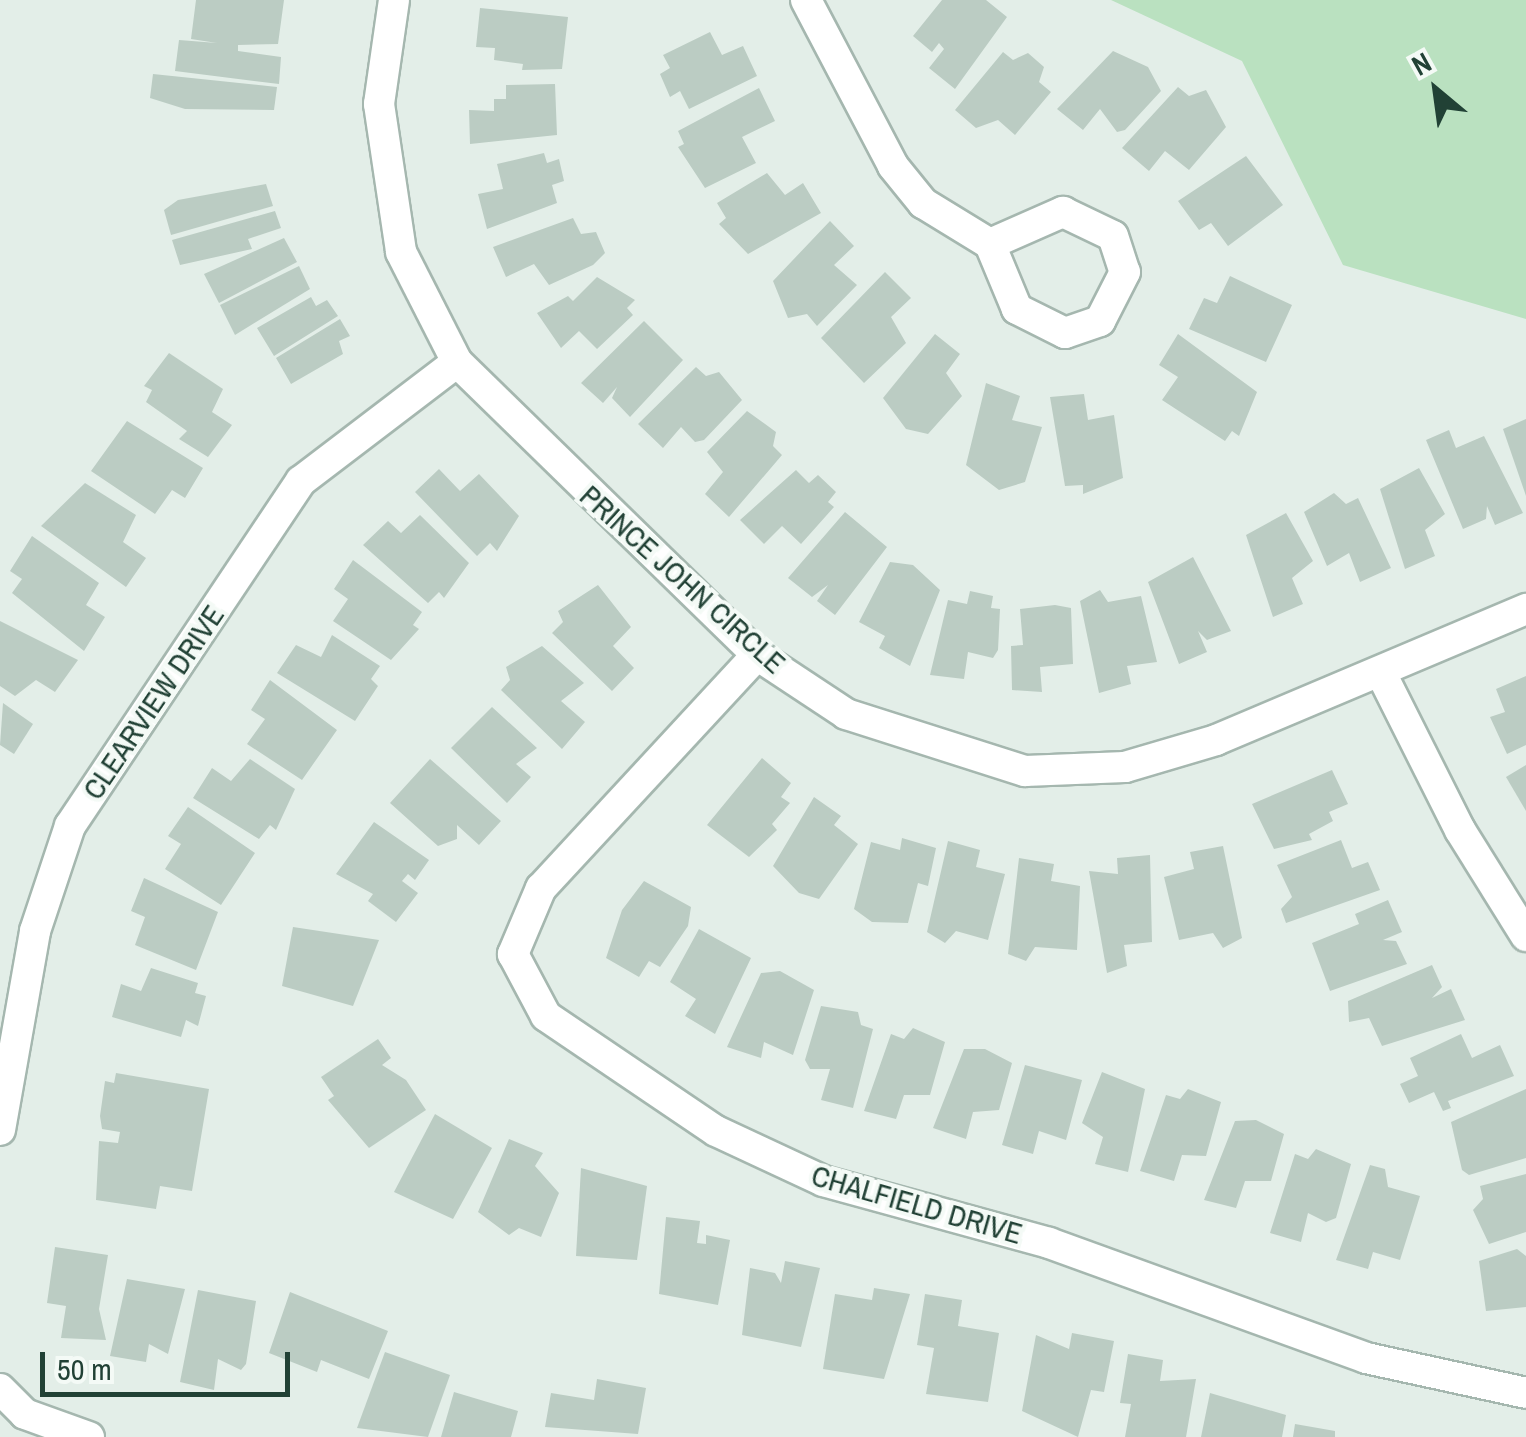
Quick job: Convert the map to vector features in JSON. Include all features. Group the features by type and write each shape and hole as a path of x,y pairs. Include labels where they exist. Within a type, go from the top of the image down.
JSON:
{"street":[{"name":"PRINCE JOHN CIRCLE","path":"394,0 378,104 401,252 457,362 757,655 846,714 1025,771 1124,767 1382,673 1526,609"},
{"path":"806,0 893,166 923,203 990,244 1016,310 1046,330 1086,328 1122,290 1122,253 1113,236 1082,215 1044,216 990,244"},
{"name":"CLEARVIEW DRIVE","path":"0,1130 35,931 70,826 301,481 457,362"},
{"name":"CHALFIELD DRIVE","path":"757,655 541,888 514,954 546,1016 716,1131 822,1181 1049,1243 1366,1358 1526,1392"},
{"path":"1382,673 1460,830 1526,936"},
{"path":"0,1389 25,1414 88,1437"}],"green space":[{"path":"1111,0 1526,0 1526,319 1343,265 1242,61"}],"building":[{"path":"196,0 284,0 278,44 238,45 238,51 281,57 279,84 175,71 179,40 217,43 191,39"},
{"path":"942,0 986,0 1007,17 955,89 929,68 944,49 939,43 932,52 913,36"},
{"path":"480,8 568,17 562,69 522,70 523,64 494,60 495,48 476,47"},
{"path":"710,32 722,55 743,46 757,76 689,109 680,91 670,97 660,74 670,68 663,55"},
{"path":"1113,51 1148,67 1161,91 1125,130 1117,132 1100,109 1083,130 1057,109"},
{"path":"1003,52 1013,60 1028,53 1044,67 1039,82 1051,92 1015,135 998,120 976,128 955,110"},
{"path":"153,74 277,87 274,110 185,109 150,98"},
{"path":"555,84 557,135 470,144 469,110 494,111 494,99 506,99 506,85"},
{"path":"1178,87 1189,96 1206,90 1226,127 1189,170 1165,151 1149,171 1122,148"},
{"path":"759,88 775,121 742,137 756,163 705,188 678,147 684,144 678,131"},
{"path":"544,153 547,163 559,159 564,181 552,185 557,203 487,229 478,194 503,189 497,164"},
{"path":"1246,156 1283,205 1228,246 1211,223 1199,230 1178,201"},
{"path":"767,173 785,195 803,183 821,213 748,254 719,224 726,218 717,203"},
{"path":"266,184 273,206 171,235 164,210 178,200"},
{"path":"275,211 281,228 248,239 252,249 180,265 172,240"},
{"path":"573,218 581,234 596,232 605,253 593,265 549,285 534,264 506,277 493,247"},
{"path":"830,221 854,246 834,265 857,285 817,326 807,314 788,318 773,281"},
{"path":"284,238 297,262 219,303 204,274"},
{"path":"299,266 310,289 235,335 220,305"},
{"path":"885,272 911,298 891,317 906,343 864,383 821,338"},
{"path":"1230,276 1292,305 1266,362 1189,329 1204,298 1217,303"},
{"path":"597,277 635,300 627,308 633,315 597,349 579,331 561,348 537,313 568,296 573,301"},
{"path":"311,297 316,306 327,300 338,316 274,356 257,328"},
{"path":"340,319 350,336 339,341 343,354 291,384 276,358"},
{"path":"644,321 683,360 630,417 612,398 617,387 603,403 581,383"},
{"path":"935,334 960,354 946,373 962,396 928,434 906,429 883,398"},
{"path":"1178,334 1257,392 1239,436 1232,431 1225,441 1162,400 1178,377 1159,365"},
{"path":"169,353 223,389 212,412 232,425 208,457 179,439 187,431 146,402 152,390 144,386"},
{"path":"696,367 706,376 719,372 742,400 704,440 695,442 681,427 663,448 638,424"},
{"path":"986,383 1020,396 1012,420 1042,427 1025,482 999,490 966,465"},
{"path":"1084,394 1088,420 1114,415 1123,478 1083,494 1083,485 1065,486 1050,397"},
{"path":"747,411 776,432 773,446 782,455 729,517 705,494 723,472 707,452"},
{"path":"1526,419 1526,496 1503,429"},
{"path":"127,421 203,468 185,498 172,490 155,514 91,471"},
{"path":"1449,430 1456,448 1484,436 1523,513 1495,525 1487,506 1486,519 1463,529 1426,440"},
{"path":"1419,468 1445,514 1425,530 1435,556 1405,569 1380,489"},
{"path":"439,469 460,491 479,474 519,516 497,551 490,543 477,556 415,492"},
{"path":"796,470 809,483 818,475 836,492 828,502 834,507 801,544 782,526 764,544 740,520"},
{"path":"85,483 136,515 123,542 146,558 126,587 41,526"},
{"path":"1334,493 1346,504 1358,498 1391,568 1360,582 1349,553 1327,566 1304,512"},
{"path":"845,512 887,547 835,615 817,601 828,585 812,597 788,578"},
{"path":"1286,513 1313,561 1292,578 1303,604 1273,617 1246,535"},
{"path":"420,515 469,563 444,598 439,592 428,603 363,545 388,521 401,533"},
{"path":"32,536 99,583 86,605 105,617 84,651 12,593 22,579 10,571"},
{"path":"1193,557 1231,631 1207,640 1198,631 1207,652 1179,664 1148,582"},
{"path":"353,560 422,612 413,625 419,629 391,660 333,621 348,599 334,589"},
{"path":"890,562 913,565 940,590 910,666 879,648 885,636 859,622"},
{"path":"598,585 631,627 613,646 634,668 612,691 552,633 563,622 558,611"},
{"path":"1100,590 1108,602 1141,596 1157,662 1127,666 1131,684 1099,693 1080,601"},
{"path":"970,591 993,596 991,608 1000,609 998,650 993,658 968,652 964,679 930,675 948,600 967,604"},
{"path":"1055,605 1071,608 1073,664 1040,667 1042,692 1012,690 1011,646 1023,645 1020,609"},
{"path":"0,621 78,660 55,692 36,680 15,696 0,686"},
{"path":"332,635 380,666 371,679 378,686 355,721 277,673 296,645 321,657"},
{"path":"542,646 584,683 561,701 585,722 562,749 501,690 510,680 506,667"},
{"path":"1526,676 1526,745 1507,754 1490,717 1505,712 1496,689"},
{"path":"270,680 337,730 302,780 247,744 265,719 251,710"},
{"path":"3,703 33,724 14,754 0,745"},
{"path":"492,707 537,748 516,764 531,777 507,803 451,748"},
{"path":"762,758 791,783 781,797 790,803 772,824 777,830 749,857 707,825"},
{"path":"250,759 295,789 276,830 270,825 259,839 193,798 212,768 231,781"},
{"path":"430,759 501,821 479,845 457,825 457,839 438,846 390,803"},
{"path":"1526,765 1526,811 1506,777"},
{"path":"1332,770 1348,804 1329,812 1333,821 1309,834 1312,840 1274,849 1252,804"},
{"path":"814,797 841,816 834,825 858,844 819,899 799,893 773,866"},
{"path":"188,807 255,853 221,905 165,869 181,844 168,836"},
{"path":"374,822 429,860 415,880 408,874 402,881 418,893 396,922 368,901 373,894 336,874"},
{"path":"902,838 936,848 928,886 918,883 908,923 872,922 854,909 871,842 900,850"},
{"path":"1341,840 1352,868 1368,862 1380,890 1286,923 1281,909 1292,897 1277,865"},
{"path":"948,841 980,850 976,867 1005,874 988,940 956,931 945,943 927,932"},
{"path":"1223,846 1242,938 1223,948 1213,933 1179,940 1164,877 1194,869 1190,852"},
{"path":"1150,855 1152,942 1124,945 1127,966 1107,973 1089,871 1118,874 1117,858"},
{"path":"1019,858 1054,864 1051,881 1080,886 1077,950 1035,947 1026,961 1008,954"},
{"path":"144,878 218,912 196,970 135,945 145,917 131,911"},
{"path":"644,881 691,907 688,926 660,967 649,961 639,977 606,958 622,910"},
{"path":"1388,900 1402,932 1383,940 1396,941 1407,964 1330,991 1312,943 1359,924 1355,914"},
{"path":"293,927 379,940 353,1006 282,986"},
{"path":"699,929 751,958 715,1034 685,1016 696,999 670,982"},
{"path":"1432,965 1442,987 1432,998 1451,989 1465,1020 1382,1046 1369,1018 1349,1022 1348,1001"},
{"path":"151,968 198,983 195,993 206,996 198,1026 186,1020 181,1037 112,1017 121,984 141,991"},
{"path":"780,971 814,990 793,1055 764,1042 761,1058 727,1047 761,973"},
{"path":"821,1006 858,1012 861,1025 873,1029 853,1108 821,1100 830,1069 810,1069 805,1060"},
{"path":"913,1028 945,1042 930,1095 904,1095 896,1119 864,1111 891,1034 904,1039"},
{"path":"1461,1034 1472,1058 1500,1045 1514,1076 1448,1101 1451,1108 1443,1111 1434,1092 1409,1103 1400,1084 1418,1076 1410,1058"},
{"path":"378,1039 391,1058 382,1065 406,1080 426,1110 369,1148 328,1100 334,1096 321,1077"},
{"path":"964,1049 985,1049 1012,1063 999,1110 973,1112 966,1139 933,1128"},
{"path":"1025,1065 1082,1080 1066,1140 1039,1131 1033,1154 1002,1145"},
{"path":"1102,1072 1145,1089 1128,1172 1095,1164 1103,1137 1082,1123"},
{"path":"116,1073 209,1089 192,1191 160,1186 156,1209 96,1200 99,1141 118,1143 120,1132 102,1129 100,1116 105,1081 114,1083"},
{"path":"1188,1089 1221,1102 1206,1156 1182,1155 1174,1181 1140,1171 1166,1095 1180,1099"},
{"path":"1526,1089 1526,1158 1469,1175 1462,1170 1451,1122"},
{"path":"435,1114 492,1148 453,1219 394,1192"},
{"path":"1256,1120 1284,1134 1271,1181 1245,1181 1236,1208 1204,1200 1235,1121"},
{"path":"509,1139 543,1153 535,1166 559,1193 541,1237 519,1228 509,1235 478,1212"},
{"path":"1316,1149 1351,1164 1336,1218 1326,1222 1308,1213 1301,1242 1270,1233 1295,1154 1308,1159"},
{"path":"1370,1165 1385,1169 1388,1187 1420,1196 1400,1260 1373,1252 1368,1269 1336,1260"},
{"path":"581,1168 647,1186 637,1260 576,1256"},
{"path":"1526,1174 1526,1232 1489,1244 1473,1210 1483,1199 1480,1186"},
{"path":"666,1217 700,1221 697,1243 706,1244 706,1235 730,1240 718,1305 659,1294"},
{"path":"55,1247 108,1255 99,1309 106,1340 61,1338 66,1306 47,1303"},
{"path":"1517,1249 1526,1256 1526,1307 1486,1311 1479,1261"},
{"path":"785,1261 820,1268 801,1347 742,1335 750,1268 775,1273 781,1283"},
{"path":"127,1279 185,1289 168,1354 149,1344 146,1362 110,1356"},
{"path":"874,1288 910,1294 884,1379 823,1369 835,1294 872,1300"},
{"path":"198,1290 256,1301 246,1364 241,1370 218,1359 214,1390 180,1382"},
{"path":"290,1292 388,1331 369,1379 321,1360 317,1372 269,1353"},
{"path":"925,1294 962,1300 958,1326 999,1333 988,1402 926,1394 934,1348 917,1345"},
{"path":"1072,1333 1114,1341 1104,1392 1091,1390 1078,1437 1022,1411 1036,1335 1069,1349"},
{"path":"385,1352 450,1375 428,1437 357,1428"},
{"path":"1128,1354 1163,1360 1160,1381 1196,1379 1186,1437 1125,1437 1131,1404 1120,1403"},
{"path":"597,1379 646,1388 638,1434 545,1427 551,1393 594,1400"},
{"path":"454,1392 518,1411 511,1437 441,1437"},
{"path":"1210,1393 1286,1415 1282,1437 1201,1437"},
{"path":"1295,1424 1335,1431 1335,1437 1293,1437"}]}
